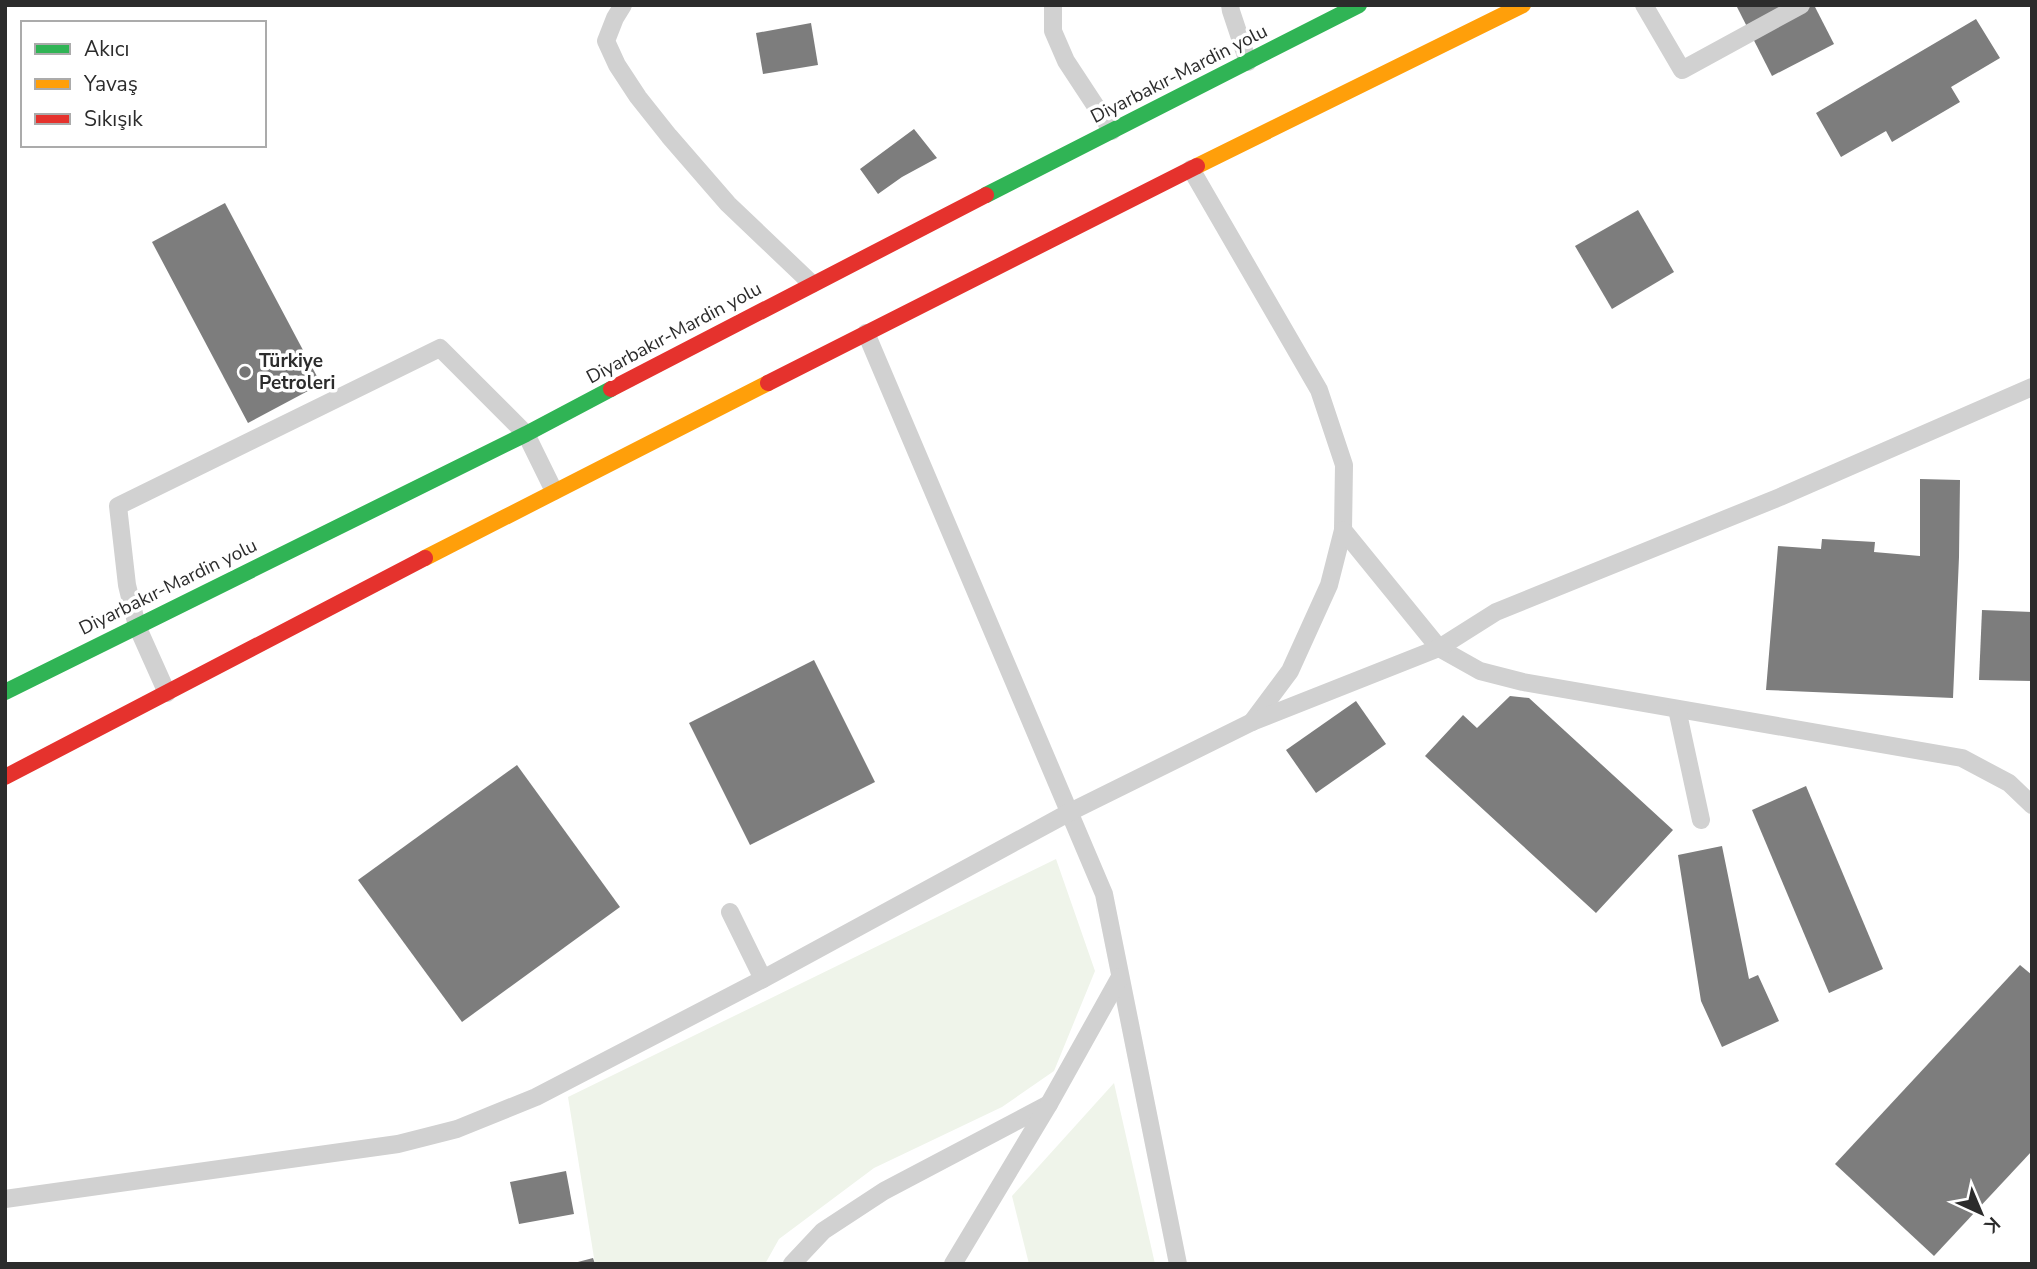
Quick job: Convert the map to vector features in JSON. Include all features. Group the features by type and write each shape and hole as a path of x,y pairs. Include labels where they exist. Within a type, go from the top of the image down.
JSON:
{"highway":[{"name":"Diyarbakır-Mardin yolu","path":"5,692 526,434 812,284 1359,5"},
{"path":"5,777 554,491 1191,169 1523,5"}],"lane":[{"path":"623,5 606,41 617,65 638,97 727,204 812,284"},
{"path":"1053,5 1053,31 1066,61 1112,131"},
{"path":"1230,5 1248,62"},
{"path":"1644,5 1682,70 1801,5"},
{"path":"1191,169 1319,390 1345,465 1343,530 1329,585 1290,671 1252,722"},
{"path":"866,333 1104,894 1178,1264"},
{"path":"167,693 136,626 127,585 118,506 440,348 526,434 554,491"},
{"path":"5,1199 398,1144 457,1129 536,1097 763,979 1070,812 1252,722 1439,648 1496,612 1780,497 2032,387"},
{"path":"1343,530 1439,648 1480,671 1523,682 1962,758 2009,783 2032,805"},
{"path":"1677,709 1701,820"},
{"path":"730,912 763,979"},
{"path":"953,1264 1121,977"},
{"path":"792,1264 823,1231 884,1191 1049,1104"}],"shaded area":[{"path":"1056,859 1095,971 1054,1071 1002,1107 874,1168 779,1239 765,1264 595,1264 568,1097"},
{"path":"1114,1083 1155,1264 1029,1264 1012,1196"}],"building":[{"path":"1814,5 1834,44 1772,76 1737,7"},
{"path":"1976,19 2000,58 1951,87 1960,102 1892,142 1886,131 1841,157 1816,113"},
{"path":"811,23 818,65 763,74 756,33"},
{"path":"914,129 937,158 878,194 860,169"},
{"path":"225,203 321,384 248,423 152,242"},
{"path":"1638,210 1674,272 1612,309 1575,246"},
{"path":"1920,479 1960,480 1953,698 1766,690 1778,546 1821,549 1822,539 1875,542 1874,552 1920,556"},
{"path":"1982,610 2032,612 2032,681 1979,680"},
{"path":"814,660 875,782 750,845 689,723"},
{"path":"1510,696 1529,698 1673,830 1596,913 1425,756 1463,715 1477,728"},
{"path":"1356,701 1386,744 1316,793 1286,750"},
{"path":"517,765 620,907 462,1022 358,880"},
{"path":"1806,786 1883,969 1829,993 1752,810"},
{"path":"1722,846 1749,979 1758,975 1779,1021 1722,1047 1701,1001 1678,855"},
{"path":"2020,965 2032,975 2032,1151 1934,1256 1835,1164"},
{"path":"566,1171 574,1214 519,1224 510,1182"},
{"path":"593,1258 595,1264 574,1264 574,1263"}],"traffic: fast":[{"path":"986,195 1359,5"},
{"path":"5,692 526,434 611,389"}],"traffic: slow":[{"path":"1197,166 1523,5"},
{"path":"425,558 768,383"}],"traffic: jam":[{"path":"768,383 1197,166"},
{"path":"611,389 986,195"},
{"path":"5,777 425,558"}],"place":[{"name":"Türkiye Petroleri","path":"245,372"}]}
